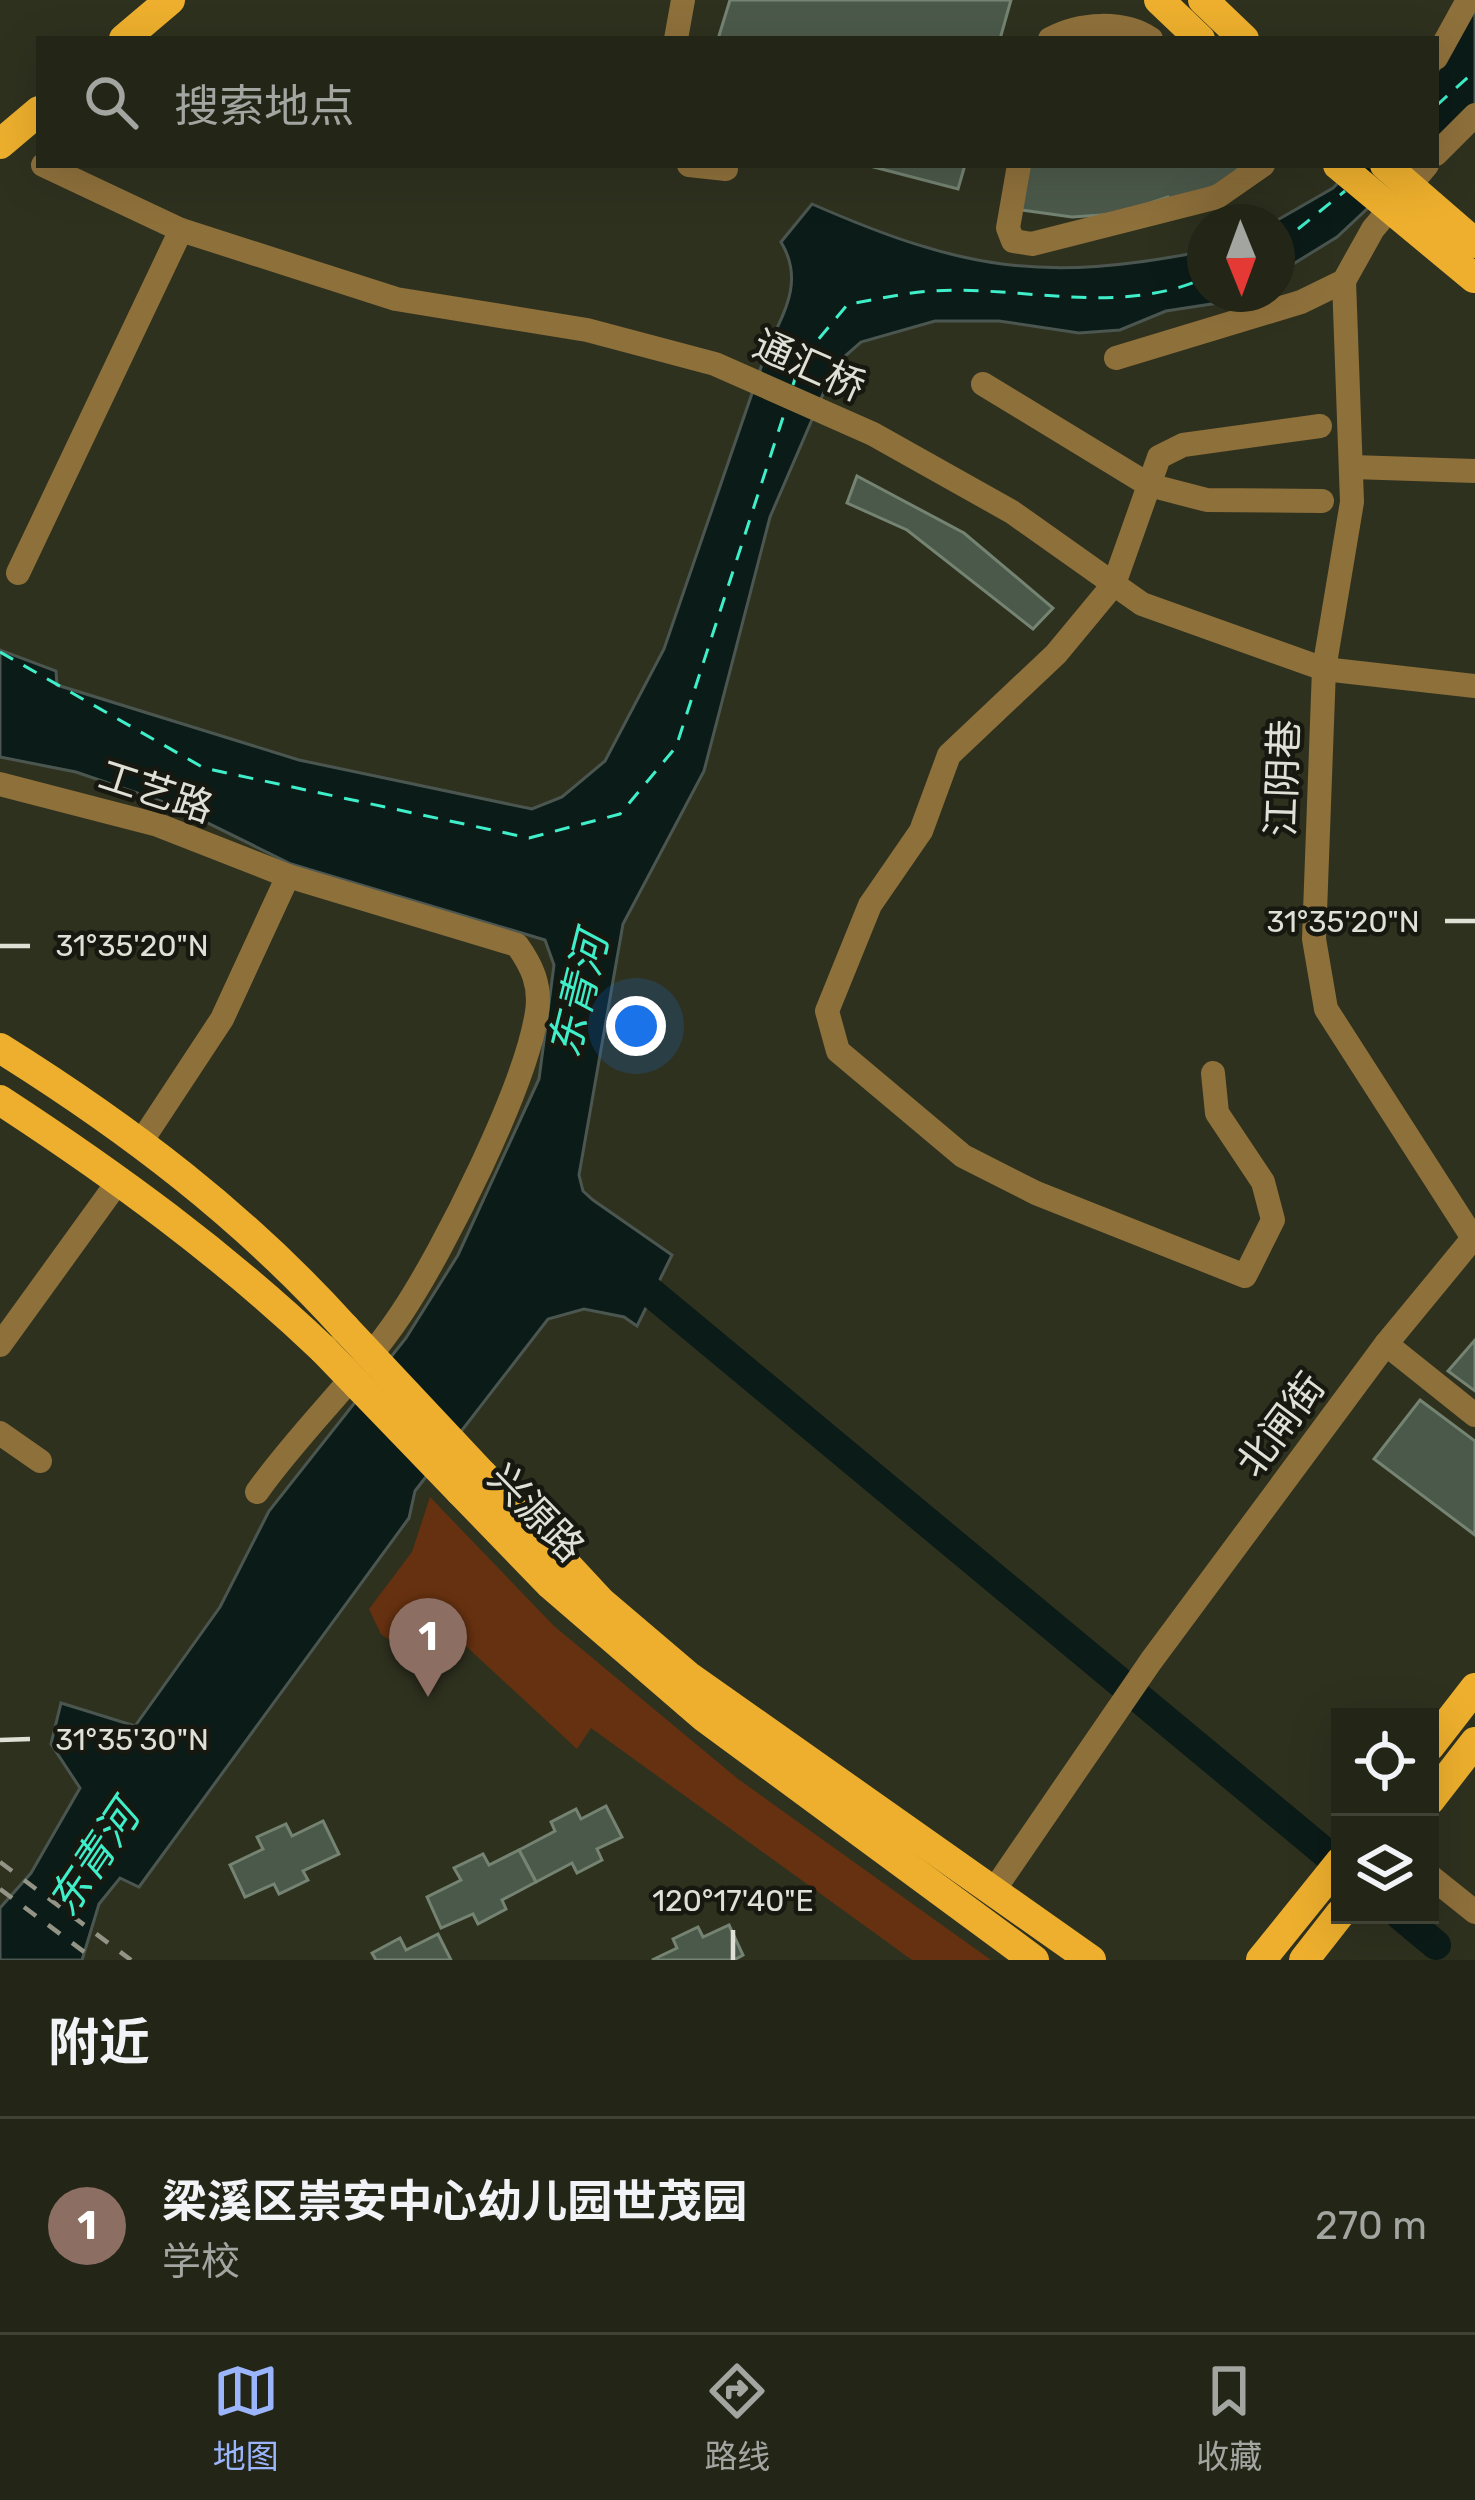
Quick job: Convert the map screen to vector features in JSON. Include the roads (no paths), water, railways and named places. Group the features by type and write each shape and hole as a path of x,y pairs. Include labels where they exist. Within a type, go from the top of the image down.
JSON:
{"main road":[{"path":"128,36 170,0"},
{"path":"1159,0 1197,36"},
{"path":"1203,0 1241,36"},
{"path":"0,145 36,114"},
{"path":"1342,168 1474,279"},
{"path":"1388,168 1475,243"},
{"path":"0,1048 141,1142 281,1257 334,1338 472,1483"},
{"path":"0,1100 120,1179 256,1286 334,1338"},
{"name":"兴源路","path":"472,1483 688,1676 1091,1960"},
{"name":"兴源路","path":"472,1483 550,1585 649,1672 1034,1960"},
{"path":"1439,1734 1475,1688"},
{"path":"1439,1788 1475,1742"},
{"path":"1261,1960 1331,1873"},
{"path":"1304,1960 1332,1924"}],"street":[{"path":"677,36 683,0"},
{"path":"1439,53 1468,0"},
{"path":"1057,36 1082,26 1138,30 1147,36"},
{"path":"1439,151 1475,116"},
{"name":"通汇桥","path":"0,145 36,162"},
{"name":"通汇桥","path":"49,168 181,230 396,299 587,330 715,364 873,434 1012,512 1142,604 1324,669 1475,686"},
{"path":"717,168 726,169"},
{"path":"1018,168 1008,228 1012,241 1032,244 1216,197 1259,168"},
{"path":"1116,358 1301,302 1344,280 1373,230 1425,168"},
{"path":"18,573 181,230"},
{"name":"江阴巷","path":"1344,280 1352,502 1324,669 1314,939 1326,1009 1474,1237"},
{"path":"983,384 1149,485 1207,500 1322,501"},
{"path":"1213,1073 1217,1113 1263,1182 1273,1220 1245,1276 1036,1192 962,1156 838,1052 827,1011 870,905 921,830 949,755 1056,654 1114,584 1159,457 1183,445 1320,426"},
{"path":"1352,467 1475,470"},
{"name":"工艺路","path":"0,784 158,825 288,876 517,945 535,971 538,1011 517,1079 476,1175 401,1314 257,1492"},
{"path":"141,1142 223,1019 288,876"},
{"path":"0,1345 120,1179"},
{"name":"北闸街","path":"994,1891 1150,1660 1386,1344 1474,1237"},
{"path":"1386,1344 1475,1415"},
{"path":"0,1433 40,1460"},
{"path":"1439,1883 1475,1912"}],"water":[{"path":"1475,5 1475,108 1439,141 1439,69"},
{"path":"1353,168 1411,168 1337,237 1295,263 1295,210 1333,188"},
{"name":"东青河","path":"812,204 914,244 1004,264 1096,266 1187,254 1187,308 1120,330 1079,333 999,321 935,321 861,342 836,364 770,517 704,771 623,924 579,1175 583,1191 593,1200 672,1255 637,1326 624,1317 584,1309 548,1319 415,1491 409,1518 139,1887 120,1878 99,1904 82,1960 0,1960 0,1908 31,1873 80,1788 51,1744 61,1703 135,1726 220,1607 269,1511 406,1338 458,1255 539,1079 554,965 545,940 291,864 169,804 76,772 0,757 0,650 56,671 57,685 299,760 532,809 562,797 605,761 664,649 790,295 791,269 781,242"}],"waterway":[{"path":"625,1271 1331,1858"},
{"path":"1411,1924 1436,1945"}],"railway":[{"path":"0,1862 131,1960"},
{"path":"0,1889 95,1960"}],"place":[{"name":"梁溪区崇安中心幼儿园世茂园","path":"428,1697"}]}
